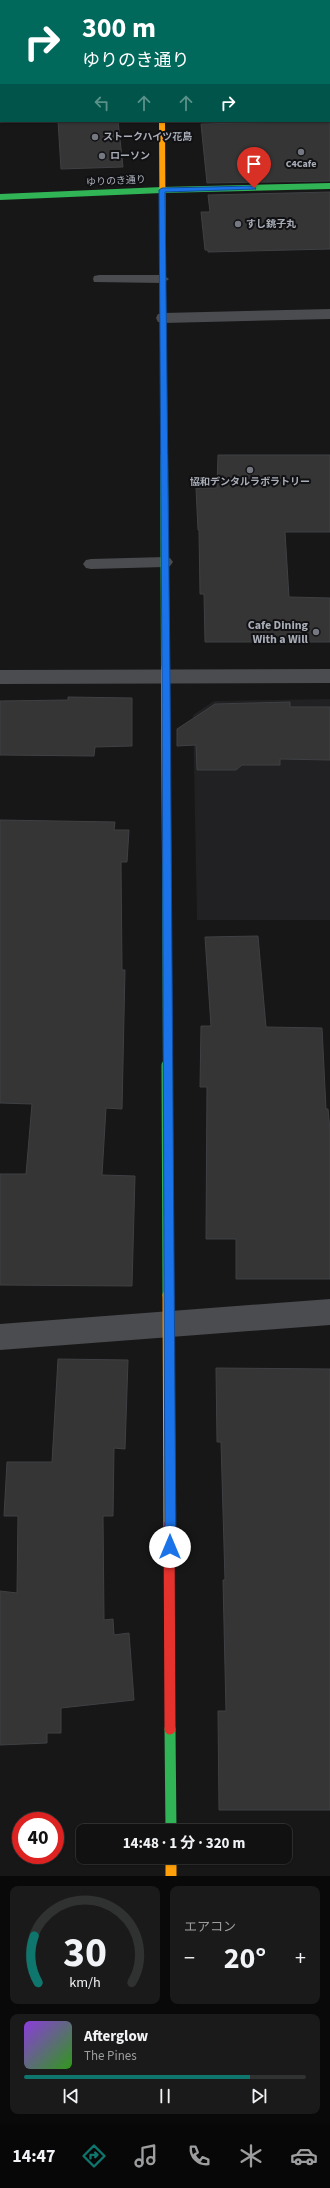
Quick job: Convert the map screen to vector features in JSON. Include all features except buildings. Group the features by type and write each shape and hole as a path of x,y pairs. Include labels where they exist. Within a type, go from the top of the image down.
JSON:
{"street":[{"path":"162,122 170,1326 171,1824"},
{"name":"ゆりのき通り","path":"0,197 162,190 330,186"},
{"path":"164,318 330,314"},
{"path":"0,678 330,676"},
{"path":"0,1337 170,1326 330,1312"},
{"path":"171,1864 171,1876"}],"lane":[{"path":"99,279 163,279"},
{"path":"91,564 165,562"}],"shaded area":[{"path":"330,699 330,920 197,920 193,715 214,701"}],"traffic: fast":[{"path":"0,197 162,190 330,186"},
{"path":"163,304 165,669"},
{"path":"166,860 168,1295"},
{"path":"170,1729 171,1824"}],"traffic: slow":[{"path":"162,122 163,304"},
{"path":"165,669 166,860"},
{"path":"168,1295 169,1525"},
{"path":"171,1864 171,1876"}],"traffic: jam":[{"path":"169,1525 170,1729"}],"place":[{"name":"ストークハイツ花島","path":"95,137"},
{"name":"C4Cafe","path":"301,152"},
{"name":"ローソン","path":"102,156"},
{"name":"すし銚子丸","path":"238,224"},
{"name":"協和デンタルラボラトリー","path":"250,470"},
{"name":"Cafe Dining With a Will","path":"316,632"}],"route":[{"path":"170,1547 164,292 162,190 254,188"}]}
